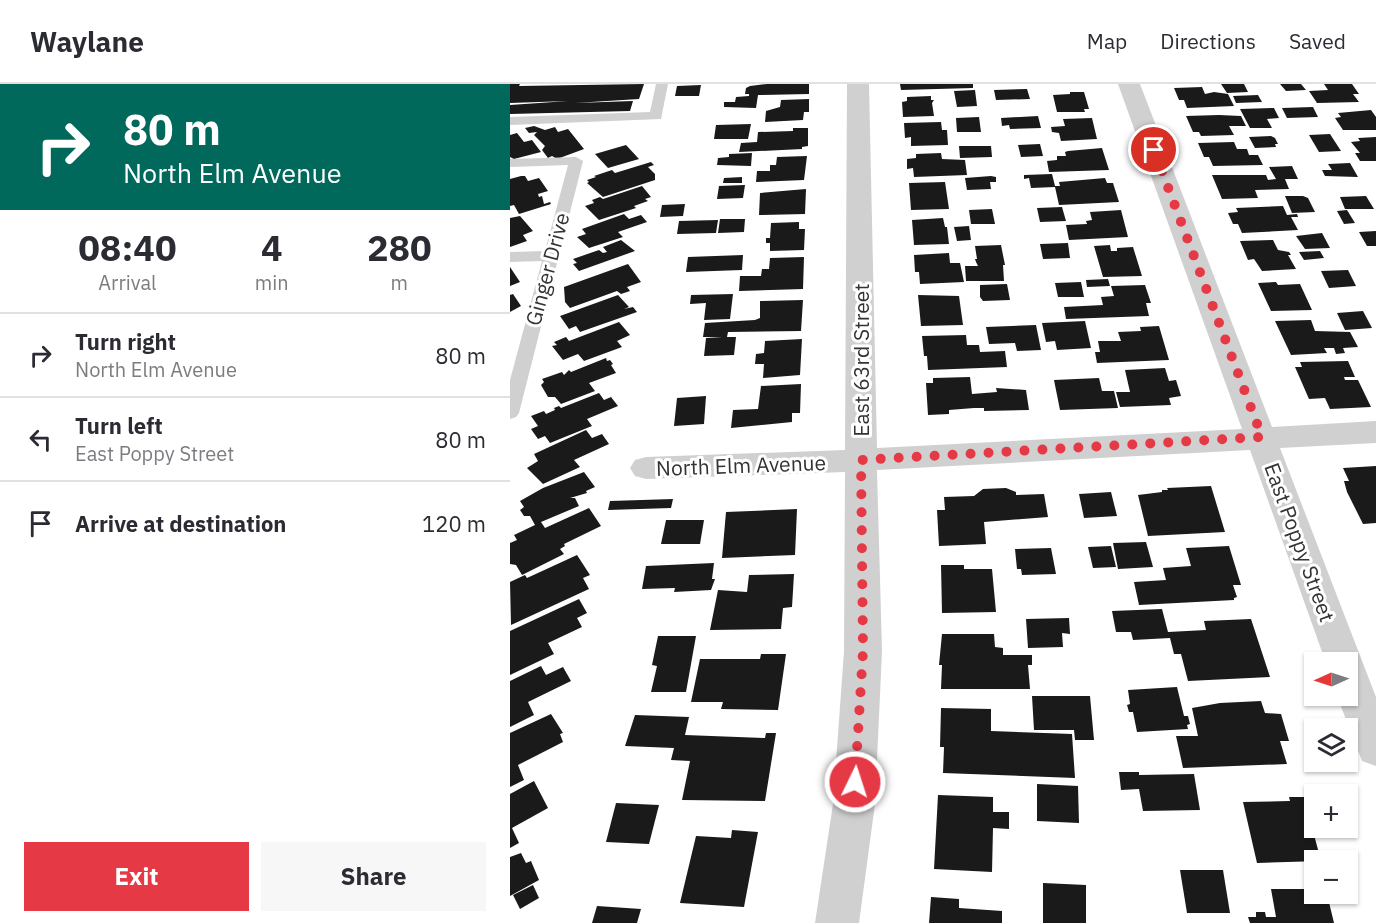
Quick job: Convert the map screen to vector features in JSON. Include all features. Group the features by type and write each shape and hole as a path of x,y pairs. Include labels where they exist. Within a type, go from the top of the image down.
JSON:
{"street":[{"name":"East 63rd Street","path":"837,923 854,804 863,651 858,84"},
{"name":"East Poppy Street","path":"1129,84 1340,652"},
{"name":"North Elm Avenue","path":"646,468 861,460 1376,432"},
{"path":"1358,700 1376,749"}],"lane":[{"path":"510,121 656,116 662,84"},
{"name":"Ginger Drive","path":"510,164 576,161 510,413"},
{"path":"510,257 550,256"}],"building":[{"path":"510,84 520,84 519,86 644,84 639,99 575,103 633,101 630,111 510,114 510,105 568,101 510,103"},
{"path":"767,84 809,84 809,94 758,95 756,108 724,107 724,102 735,102 736,97 749,96 745,94 746,88"},
{"path":"900,84 973,84 973,88 901,90"},
{"path":"1221,84 1244,84 1248,92 1227,93"},
{"path":"1280,84 1301,84 1306,90 1286,91"},
{"path":"1324,84 1352,84 1359,94 1353,94 1359,102 1317,103 1309,91 1328,90"},
{"path":"701,85 699,96 675,96 677,86"},
{"path":"1202,87 1205,94 1214,92 1228,94 1234,106 1187,108 1184,100 1179,100 1174,88"},
{"path":"1027,89 1030,99 996,100 994,90"},
{"path":"975,90 977,106 957,107 954,91"},
{"path":"1070,92 1084,92 1089,109 1084,109 1085,112 1057,112 1053,95 1070,94"},
{"path":"1258,95 1262,102 1236,103 1233,96"},
{"path":"931,96 931,100 934,100 932,103 934,116 903,117 902,102 907,101 907,97"},
{"path":"809,99 809,112 804,112 803,120 765,122 766,111 780,107 781,100"},
{"path":"1313,107 1318,117 1287,118 1282,108"},
{"path":"1274,108 1279,118 1267,119 1272,128 1250,128 1240,109"},
{"path":"1371,110 1376,117 1376,130 1343,130 1335,118 1341,117 1338,113"},
{"path":"1038,116 1041,128 1010,129 1009,125 1002,126 1001,118"},
{"path":"1186,116 1241,116 1246,126 1229,126 1234,135 1201,136 1199,132 1193,132"},
{"path":"979,117 981,132 957,132 956,118"},
{"path":"1092,118 1097,139 1061,141 1059,133 1052,132 1051,127 1065,126 1063,119"},
{"path":"941,122 942,130 947,130 948,145 911,146 911,137 905,138 904,123"},
{"path":"751,124 748,139 714,139 716,125"},
{"path":"534,126 545,130 555,127 558,132 568,129 584,149 557,159 552,156 548,158 542,150 545,146 534,135 537,132 529,133 525,128"},
{"path":"793,128 808,128 808,146 802,149 739,152 741,143 757,142 758,132 793,131"},
{"path":"517,133 524,142 532,140 541,152 514,159 510,157 510,135"},
{"path":"1330,134 1341,151 1319,152 1309,135"},
{"path":"1271,136 1278,144 1275,144 1276,147 1255,148 1249,137"},
{"path":"1376,137 1376,161 1360,161 1355,153 1360,153 1351,142 1360,141 1358,138"},
{"path":"1234,142 1237,149 1247,149 1249,155 1258,155 1263,165 1213,166 1209,157 1204,157 1198,143"},
{"path":"1040,144 1043,156 1021,157 1018,145"},
{"path":"626,145 639,159 608,168 595,154"},
{"path":"959,146 991,146 992,157 960,158"},
{"path":"1102,148 1109,170 1049,172 1047,161 1057,160 1057,156 1066,156 1065,152"},
{"path":"752,153 751,166 717,165 718,158 729,157 729,154"},
{"path":"941,153 942,159 965,160 967,175 914,177 913,168 907,169 907,159 916,158 916,154"},
{"path":"807,156 804,180 756,182 757,171 770,171 770,165 776,165 777,157"},
{"path":"651,162 654,165 648,167 655,174 655,180 603,197 587,183 589,182 587,180 596,177 594,176 612,170 615,173"},
{"path":"1350,163 1358,177 1325,176 1322,170 1332,170 1328,164"},
{"path":"1292,166 1298,179 1285,179 1289,189 1255,190 1258,198 1222,199 1212,175 1266,175 1268,180 1276,179 1269,167"},
{"path":"1052,174 1055,186 1060,186 1059,182 1105,178 1107,183 1113,183 1119,202 1059,205 1055,187 1031,188 1029,178 1024,179 1024,175"},
{"path":"525,176 528,181 539,178 548,191 538,194 539,197 542,196 544,204 550,202 551,204 519,214 514,205 510,206 510,179"},
{"path":"742,177 742,183 723,183 724,178"},
{"path":"996,177 996,182 990,182 991,189 967,190 965,178"},
{"path":"945,182 949,209 911,210 909,183"},
{"path":"745,185 743,198 717,199 719,186"},
{"path":"642,186 651,197 645,199 648,201 634,206 636,208 599,220 585,206 594,203 592,200 600,197 603,199"},
{"path":"806,189 805,214 759,215 760,193"},
{"path":"1285,196 1308,198 1315,212 1292,213"},
{"path":"1366,196 1374,209 1345,209 1340,197"},
{"path":"685,204 683,216 660,217 662,205"},
{"path":"1283,206 1287,215 1297,214 1298,217 1291,217 1298,230 1242,233 1238,224 1233,224 1228,213 1238,212 1236,208"},
{"path":"1062,207 1066,221 1040,222 1037,208"},
{"path":"992,209 995,224 971,224 969,210"},
{"path":"1121,210 1128,237 1069,240 1066,225 1087,224 1086,221 1092,220 1090,212"},
{"path":"1347,210 1355,223 1344,224 1337,211"},
{"path":"624,214 629,219 641,215 647,222 618,232 623,237 589,248 577,237 586,234 582,229"},
{"path":"520,216 533,231 523,235 527,241 510,247 510,218"},
{"path":"943,218 945,227 947,227 949,244 914,245 912,220"},
{"path":"720,219 745,219 744,232 718,233"},
{"path":"718,220 716,233 677,234 679,221"},
{"path":"799,222 799,229 805,229 804,250 770,251 770,243 766,243 766,238 770,238 771,223"},
{"path":"969,226 971,240 957,241 954,227"},
{"path":"1376,231 1376,246 1367,246 1359,232"},
{"path":"1322,233 1330,248 1305,249 1296,236"},
{"path":"621,240 635,251 579,271 573,264 577,263 573,259 599,250 603,253 607,252 603,247"},
{"path":"1273,240 1278,250 1289,252 1291,255 1288,255 1296,269 1262,271 1254,259 1248,260 1240,241"},
{"path":"1068,243 1070,258 1043,259 1040,244"},
{"path":"1001,245 1005,265 1003,265 1004,281 966,281 965,266 978,266 975,259 977,259 975,246"},
{"path":"1110,245 1111,251 1117,251 1117,248 1133,247 1142,276 1103,277 1094,246"},
{"path":"1320,251 1324,258 1304,260 1299,252"},
{"path":"949,253 950,263 960,263 964,282 920,284 919,272 915,272 914,255"},
{"path":"743,255 742,270 686,272 688,257"},
{"path":"804,257 803,289 739,291 740,276 761,276 762,269 769,269 770,258"},
{"path":"628,264 641,282 627,287 630,291 621,294 617,291 570,308 565,302 564,287"},
{"path":"510,267 520,282 510,286"},
{"path":"1348,270 1356,286 1329,288 1321,271"},
{"path":"1108,279 1110,286 1087,287 1086,280"},
{"path":"1081,282 1084,297 1058,297 1055,283"},
{"path":"1276,282 1278,285 1300,284 1312,310 1271,311 1258,283"},
{"path":"1007,284 1010,300 983,301 980,297 980,285"},
{"path":"1145,285 1151,303 1146,303 1149,316 1066,319 1064,307 1103,305 1101,297 1114,296 1111,286"},
{"path":"513,294 521,306 510,312 510,295"},
{"path":"733,294 730,319 704,320 706,303 690,304 691,295"},
{"path":"618,295 629,307 624,309 633,307 637,312 580,332 576,326 569,329 560,316"},
{"path":"918,295 959,296 963,325 921,326"},
{"path":"803,300 801,331 728,332 727,337 736,337 734,355 704,356 706,338 722,337 703,337 705,323 760,318 760,301"},
{"path":"1363,311 1372,328 1345,330 1337,313"},
{"path":"1311,320 1315,331 1350,332 1358,347 1343,348 1345,353 1336,354 1334,348 1324,348 1327,353 1291,355 1275,321"},
{"path":"1085,321 1091,348 1057,350 1055,341 1046,342 1042,323"},
{"path":"619,322 630,335 617,341 622,347 584,361 578,354 563,360 552,346 557,345 554,342 566,337 569,341"},
{"path":"1036,325 1041,350 1017,351 1015,343 989,344 986,327"},
{"path":"1159,326 1169,360 1097,363 1095,352 1100,352 1098,341 1121,341 1118,332 1141,331 1140,327"},
{"path":"966,335 967,345 979,345 980,352 1005,351 1007,367 928,370 922,336"},
{"path":"802,339 800,375 763,378 764,364 755,364 756,354 764,353 765,341"},
{"path":"606,358 613,364 611,365 616,373 589,383 595,391 561,404 555,397 548,397 541,385 544,382 542,379 562,372 564,375 569,370 571,372"},
{"path":"1348,361 1355,377 1344,377 1345,380 1358,380 1371,407 1330,409 1325,398 1309,399 1295,367 1302,367 1300,362"},
{"path":"1165,368 1169,381 1176,380 1181,396 1169,398 1171,405 1120,407 1116,392 1130,392 1125,370"},
{"path":"970,377 972,394 997,392 996,388 1026,390 1029,410 984,411 984,408 974,408 949,410 949,414 928,415 926,383 933,383 933,378"},
{"path":"1099,378 1102,391 1114,391 1118,408 1060,410 1054,380"},
{"path":"801,384 800,413 792,413 792,422 731,428 733,410 758,409 761,386"},
{"path":"599,393 604,400 611,397 618,406 587,419 592,426 550,443 545,436 538,439 531,429 538,426 531,416 544,411 546,414 559,406 561,408"},
{"path":"706,396 704,424 674,426 677,398"},
{"path":"586,430 592,438 602,434 609,444 574,460 580,467 543,484 527,468 538,461 534,454"},
{"path":"1376,466 1376,523 1363,524 1347,492 1344,481 1349,481 1343,468"},
{"path":"584,472 595,487 586,491 587,493 570,498 575,498 579,506 541,522 545,528 589,508 601,526 564,544 565,546 560,549 564,554 522,575 516,565 510,564 510,543 517,540 514,535 535,525 530,516 524,516 520,510 524,507 520,501 543,488"},
{"path":"1211,486 1225,532 1148,536 1138,495 1162,492 1162,490 1168,490 1167,488"},
{"path":"1006,488 1016,492 1016,495 1044,494 1048,517 984,522 986,544 939,546 937,510 945,510 944,497 974,496 983,489"},
{"path":"1111,492 1117,516 1084,518 1079,494"},
{"path":"673,499 671,508 608,510 610,501"},
{"path":"797,509 795,555 722,558 726,512"},
{"path":"666,520 704,520 700,544 661,544"},
{"path":"1146,542 1153,567 1118,569 1113,543"},
{"path":"1111,546 1116,567 1093,568 1088,547"},
{"path":"1229,546 1241,585 1233,585 1237,597 1234,600 1139,605 1134,582 1166,580 1163,568 1191,566 1186,548"},
{"path":"1051,548 1056,574 1022,575 1021,569 1017,569 1015,549"},
{"path":"577,555 590,575 583,578 589,589 511,625 510,582 525,575 527,578"},
{"path":"714,563 712,579 715,579 711,590 674,592 675,588 642,589 646,566"},
{"path":"941,565 964,565 964,569 992,569 996,612 942,613"},
{"path":"794,574 792,607 783,608 781,629 710,630 718,590 747,592 749,575"},
{"path":"579,599 587,613 577,618 582,627 548,643 554,654 510,675 510,631"},
{"path":"1162,609 1168,632 1206,630 1204,621 1251,619 1270,677 1188,681 1181,654 1174,654 1170,638 1133,640 1131,632 1116,632 1112,611"},
{"path":"1069,618 1070,634 1062,633 1063,647 1028,648 1026,619"},
{"path":"942,634 994,634 995,647 1003,648 1003,655 1032,655 1032,665 1028,665 1030,689 941,689 942,665 939,665"},
{"path":"658,636 696,636 686,692 651,692 657,666 652,665"},
{"path":"761,654 786,654 778,710 721,709 723,702 691,702 700,659 760,659"},
{"path":"541,666 546,675 563,667 571,681 528,702 534,715 510,727 510,681"},
{"path":"1177,687 1184,716 1188,716 1190,724 1187,725 1188,729 1137,732 1133,712 1129,712 1127,705 1130,704 1128,690"},
{"path":"1032,696 1090,696 1094,740 1075,740 1074,730 1034,730"},
{"path":"1261,701 1265,713 1281,714 1289,741 1280,741 1287,764 1183,768 1176,736 1198,736 1192,708 1220,703"},
{"path":"941,708 991,709 991,731 1072,734 1075,778 943,773 944,747 940,747"},
{"path":"551,714 563,733 560,734 563,742 518,765 524,780 510,787 510,733"},
{"path":"635,715 689,717 685,735 765,738 766,733 776,733 765,801 682,800 690,761 671,760 674,748 625,746"},
{"path":"1119,772 1139,772 1139,775 1194,774 1200,810 1143,811 1139,789 1121,790"},
{"path":"534,781 548,808 512,828 519,843 510,848 510,794"},
{"path":"1037,784 1078,786 1079,823 1037,821"},
{"path":"938,795 993,797 993,812 1009,812 1009,829 993,828 992,872 934,869"},
{"path":"1289,797 1304,797 1304,838 1315,838 1318,850 1304,850 1304,862 1257,863 1243,802 1290,801"},
{"path":"616,803 659,805 649,844 606,842"},
{"path":"732,830 758,832 744,907 680,903 696,836 731,838"},
{"path":"521,853 526,863 531,861 539,880 510,896 510,857"},
{"path":"1180,870 1223,870 1230,913 1187,913"},
{"path":"1043,883 1086,885 1086,923 1043,923"},
{"path":"533,885 539,898 520,909 513,895"},
{"path":"1271,889 1304,889 1304,904 1329,904 1334,923 1250,923 1248,917 1256,917 1256,912 1265,912 1266,917 1276,917"},
{"path":"931,897 959,899 959,908 1002,911 1002,923 929,923"},
{"path":"597,906 641,909 637,923 592,923"}],"route":[{"path":"855,782 863,651 861,460 1262,437 1154,150"}]}
